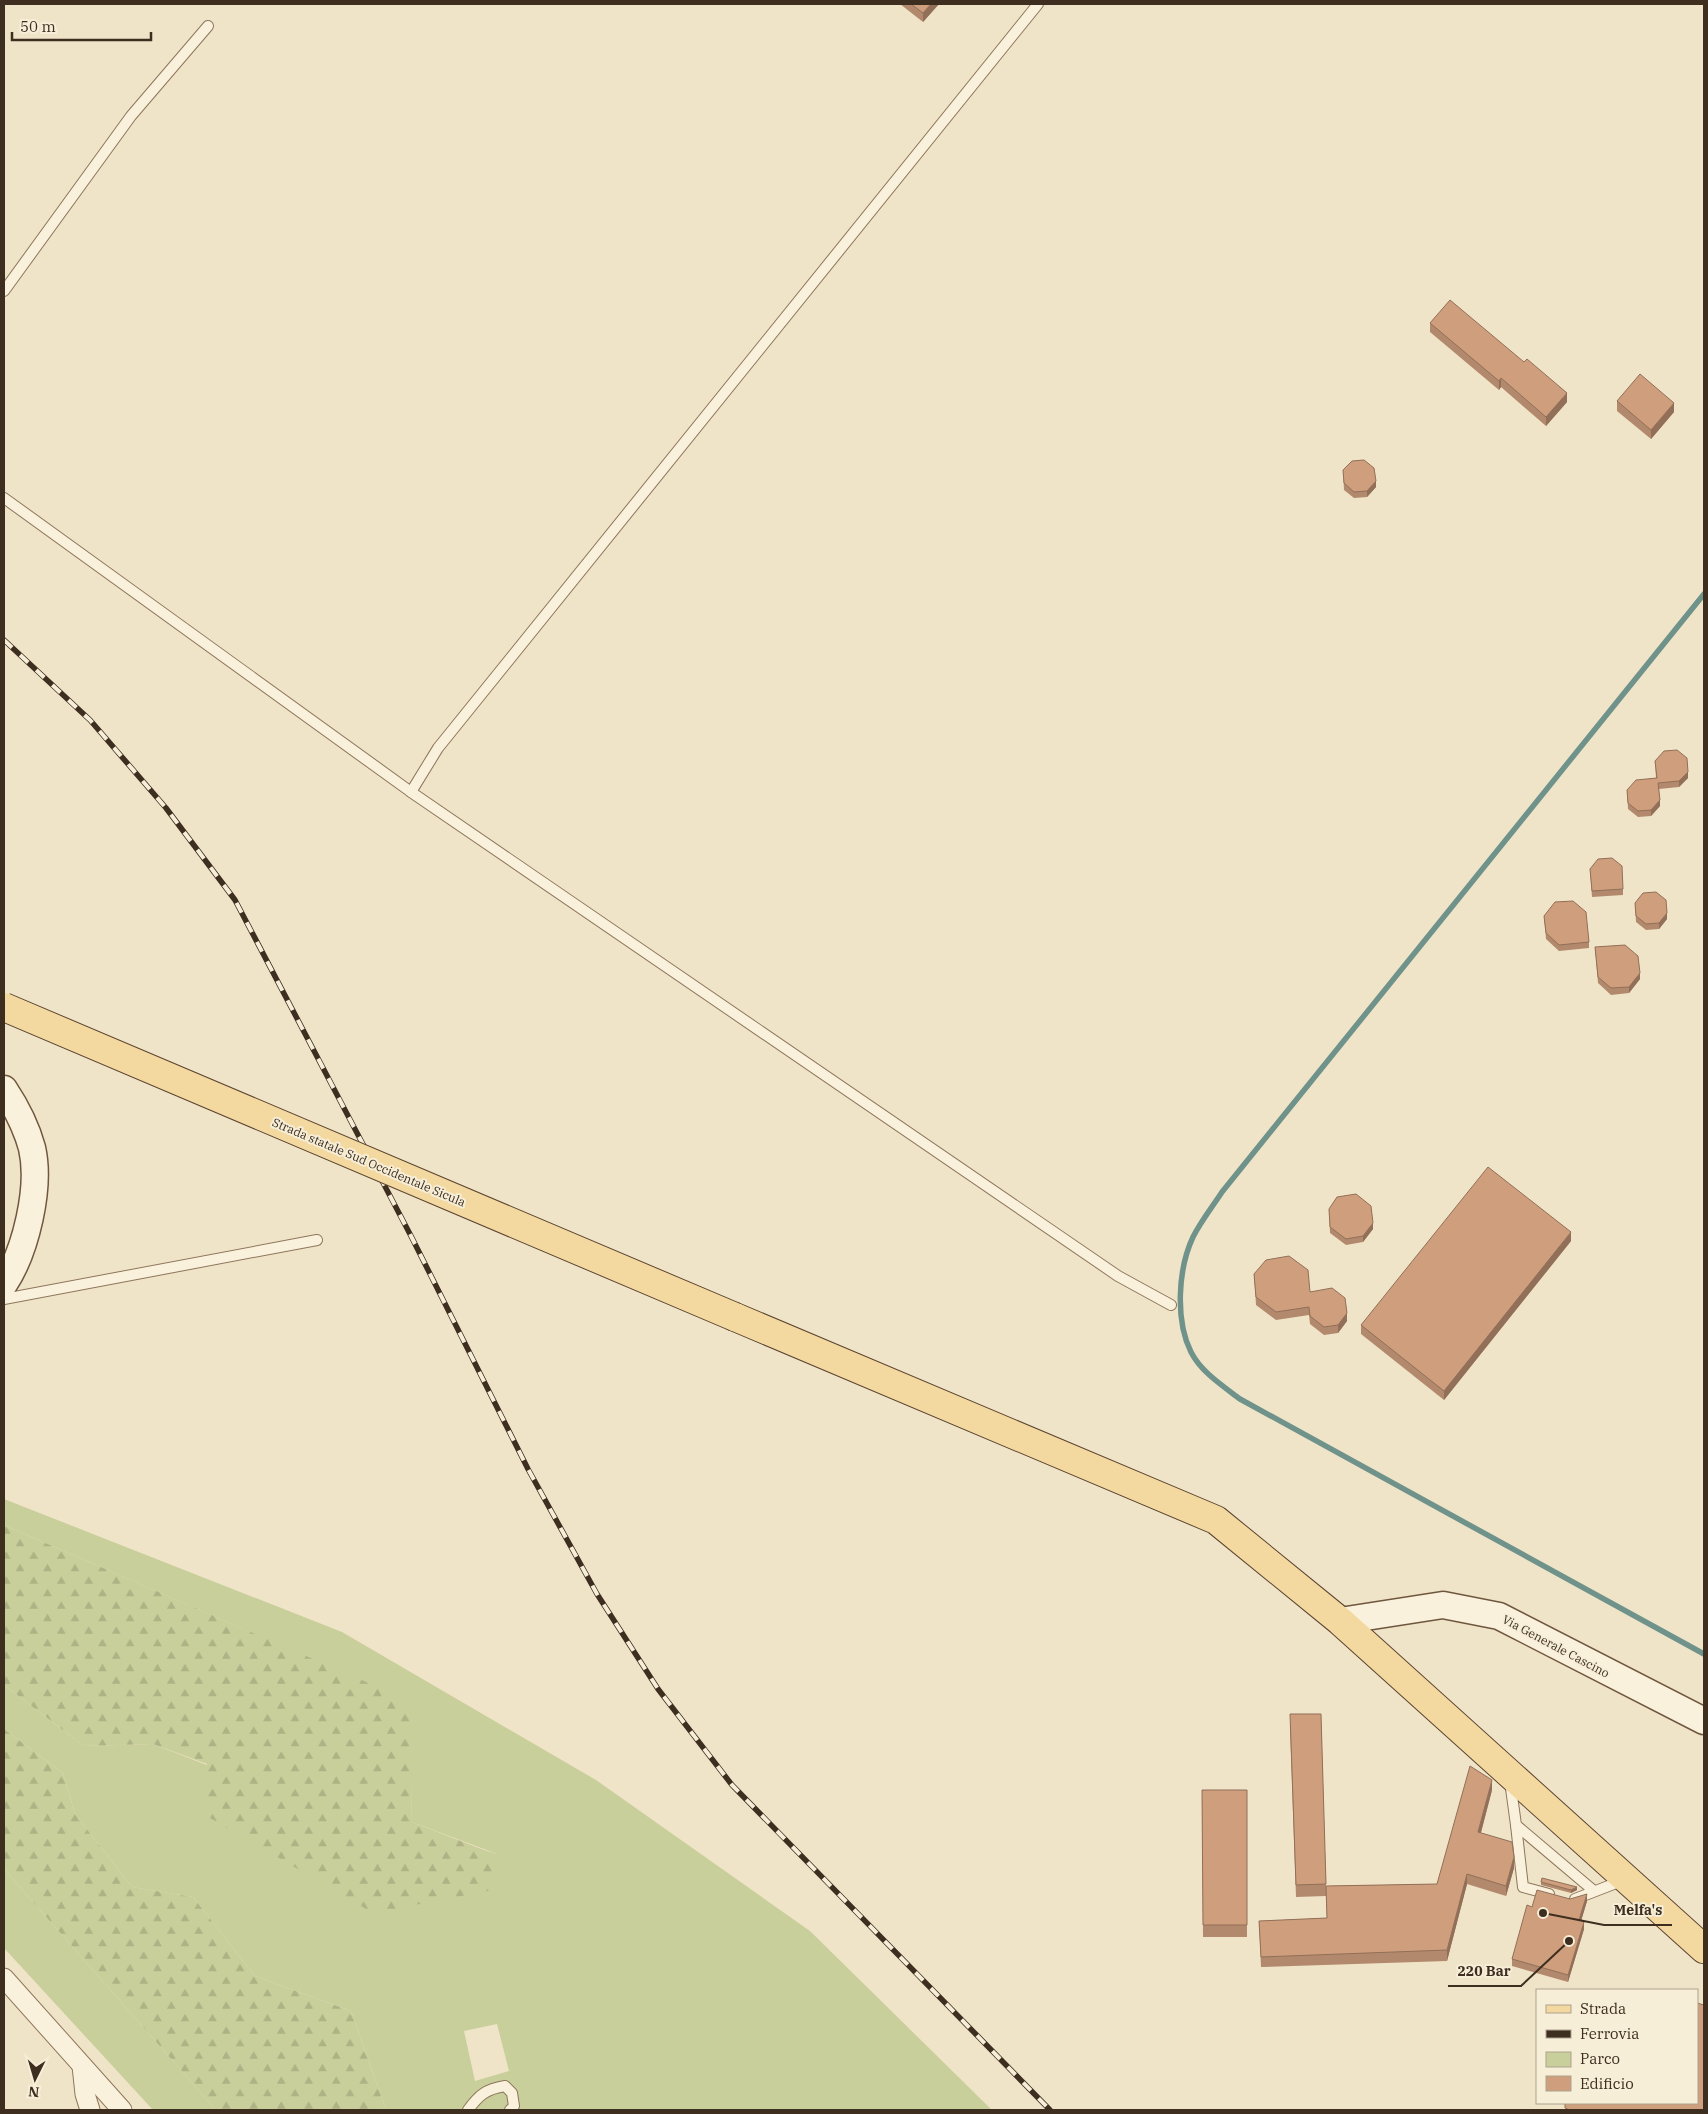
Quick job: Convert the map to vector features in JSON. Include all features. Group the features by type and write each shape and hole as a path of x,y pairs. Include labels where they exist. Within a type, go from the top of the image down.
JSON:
{"main road":[{"name":"Strada statale Sud Occidentale Sicula","path":"4,1007 1216,1520 1340,1622 1704,1949"}],"street":[{"path":"4,1089 20,1113 32,1149 34,1194 25,1233 12,1272 4,1284"},
{"name":"Via Generale Cascino","path":"1340,1622 1443,1604 1499,1616 1704,1721"},
{"path":"4,1978 122,2110"},
{"path":"82,2066 85,2094 90,2110"}],"lane":[{"path":"411,792 438,748 1038,4"},
{"path":"4,291 131,116 208,26"},
{"path":"4,498 411,792 1118,1276 1171,1304"},
{"path":"4,1299 316,1240"},
{"path":"1509,1772 1523,1887 1570,1900 1626,1879"},
{"path":"1516,1825 1594,1891"},
{"path":"468,2110 478,2096 490,2088 505,2086 512,2093 514,2106 510,2110"}],"green space":[{"path":"4,1499 342,1632 596,1780 810,1931 992,2110 386,2110 351,2011 255,1976 193,1897 132,1887 75,1814 63,1773 4,1729 4,1685 84,1746 153,1744 207,1765 497,1854 412,1822 409,1701 4,1525","holes":["497,2024 509,2071 475,2081 464,2031"]},
{"path":"4,1525 410,1701 412,1822 497,1855 493,1890 373,1913 205,1815 207,1764 153,1744 84,1746 4,1685"},
{"path":"4,1729 63,1773 75,1814 132,1887 193,1897 255,1976 351,2011 386,2110 216,2110 4,1869"},
{"path":"4,1869 216,2110 153,2110 4,1948"}],"building":[{"path":"911,4 931,4 923,13"},
{"path":"1450,300 1524,362 1527,359 1567,393 1546,417 1501,378 1499,381 1430,323"},
{"path":"1640,374 1674,403 1651,430 1617,401"},
{"path":"1364,460 1374,468 1376,481 1367,491 1354,492 1344,483 1343,470 1352,461"},
{"path":"1677,750 1687,758 1688,772 1679,781 1658,783 1660,800 1651,810 1638,811 1628,803 1627,790 1636,780 1657,778 1655,761 1664,751"},
{"path":"1612,858 1622,866 1623,889 1592,891 1590,869 1598,859"},
{"path":"1656,892 1666,900 1667,913 1659,923 1646,924 1636,916 1635,903 1643,893"},
{"path":"1573,901 1586,912 1589,942 1559,945 1546,933 1544,916 1555,902"},
{"path":"1625,945 1638,956 1640,973 1629,987 1611,988 1598,977 1595,947"},
{"path":"1488,1167 1571,1232 1444,1391 1361,1325"},
{"path":"1356,1194 1371,1206 1373,1223 1363,1236 1346,1239 1330,1227 1329,1209 1337,1197"},
{"path":"1289,1256 1308,1270 1310,1292 1332,1288 1345,1298 1347,1313 1338,1325 1324,1327 1310,1316 1309,1307 1276,1312 1256,1297 1254,1274 1266,1260"},
{"path":"1290,1714 1321,1714 1326,1884 1296,1885"},
{"path":"1470,1766 1492,1780 1478,1832 1512,1842 1514,1857 1506,1886 1467,1874 1447,1950 1261,1957 1259,1921 1327,1918 1326,1886 1437,1884"},
{"path":"1202,1790 1247,1790 1247,1925 1203,1925"},
{"path":"1542,1878 1577,1887 1571,1890 1541,1882"},
{"path":"1537,1890 1570,1899 1587,1894 1579,1920 1584,1922 1568,1975 1512,1959 1527,1905 1532,1907"},
{"path":"1698,2003 1704,2005 1704,2110 1570,2110 1565,2108 1565,2104 1698,2104"}],"waterway":[{"path":"1704,594 1222,1192 1193,1237 1184,1264 1180,1295 1182,1325 1195,1359 1206,1372 1240,1399 1704,1654"}],"railway":[{"path":"4,640 90,720 166,808 235,900 411,1236 528,1469 597,1594 658,1689 732,1785 1050,2110"}],"place":[{"name":"Melfa's","path":"1543,1913"},
{"name":"220 Bar","path":"1569,1941"}]}
